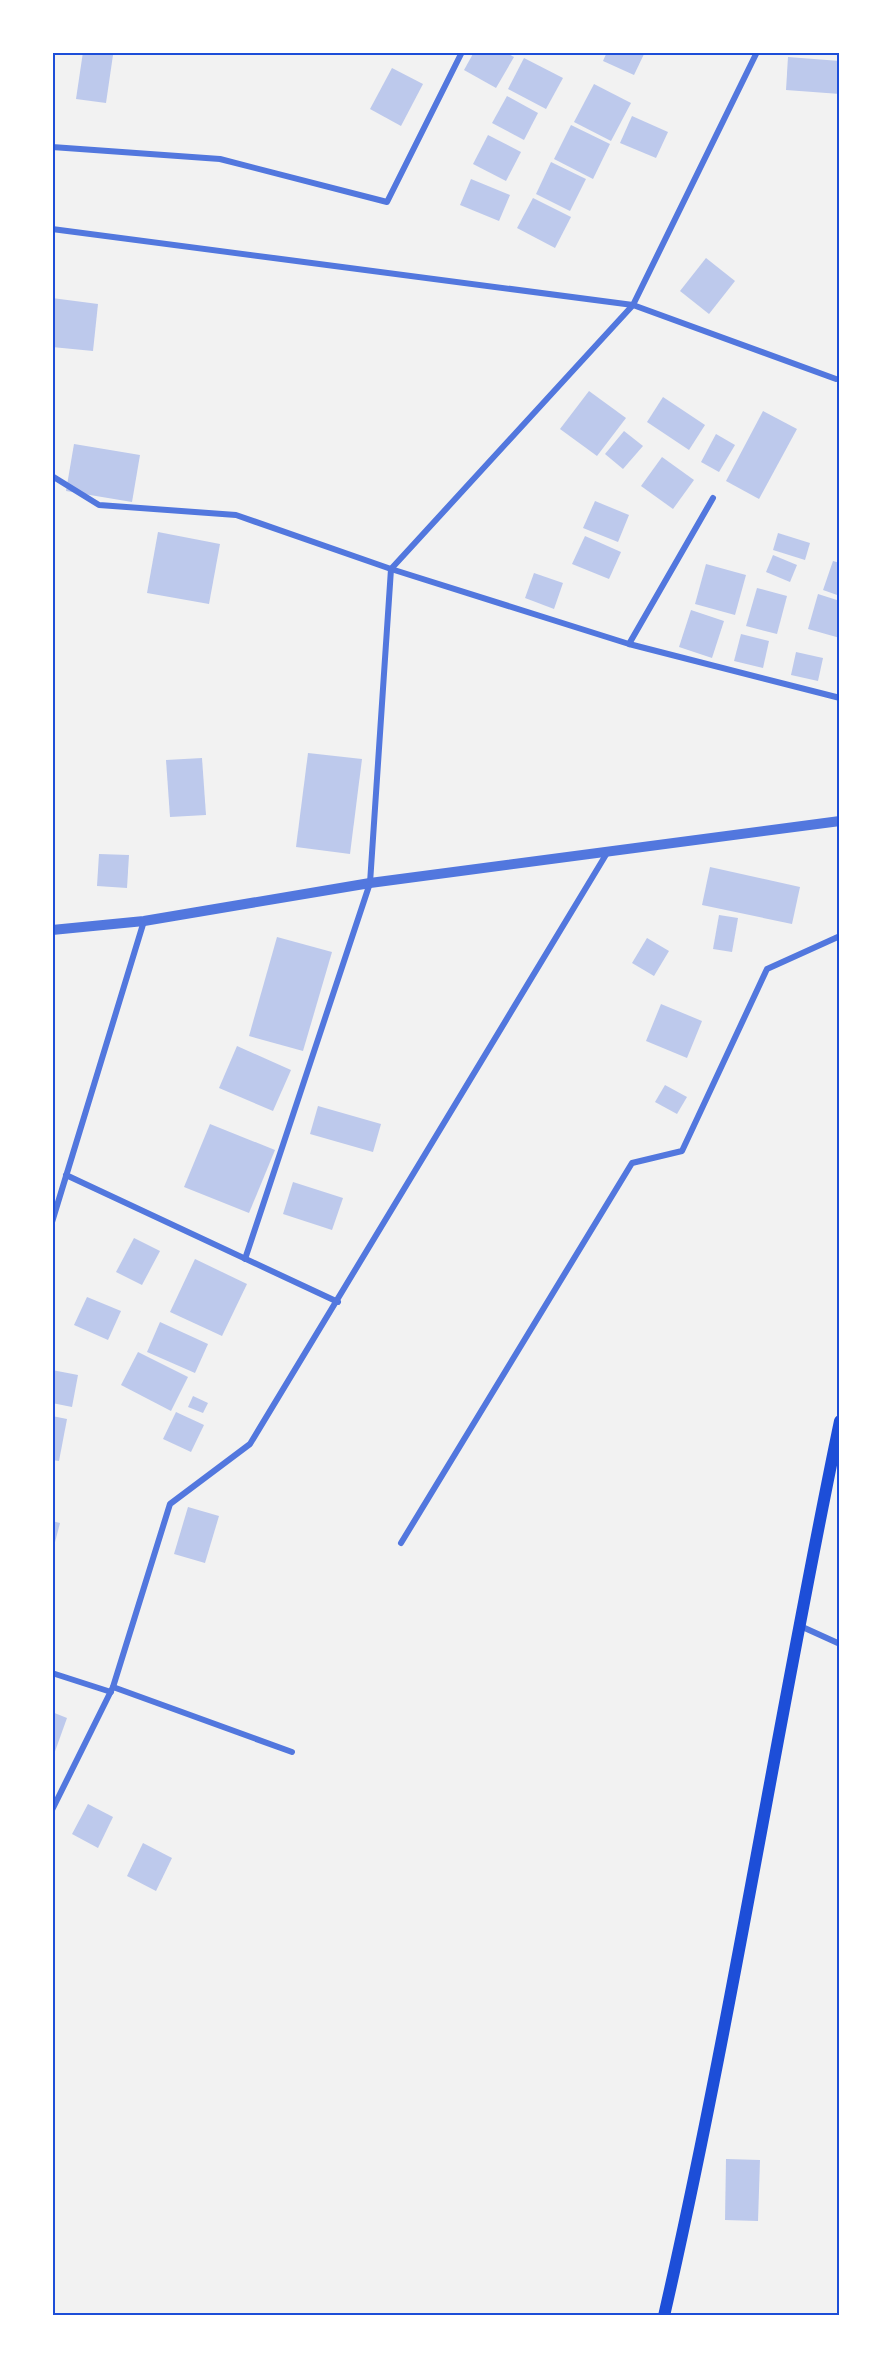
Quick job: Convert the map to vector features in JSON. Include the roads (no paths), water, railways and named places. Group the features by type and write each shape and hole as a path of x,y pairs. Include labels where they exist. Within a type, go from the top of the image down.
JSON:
{"main road":[{"path":"664,2316 696,2175 797,1625 840,1421"}],"street":[{"path":"52,147 220,159 387,202 462,52"},
{"path":"245,1259 370,883 391,569 633,306 757,52"},
{"path":"52,229 633,306 836,379"},
{"path":"52,476 99,505 236,514 391,569 629,644 840,698"},
{"path":"629,644 713,498"},
{"path":"52,930 144,921 370,883 840,821"},
{"path":"52,1810 112,1690 170,1504 250,1444 338,1302 607,853"},
{"path":"52,1222 144,921"},
{"path":"401,1543 633,1163 682,1151 767,969 840,936"},
{"path":"66,1175 338,1302"},
{"path":"797,1625 840,1644"},
{"path":"52,1672 112,1690 292,1752"}]}
